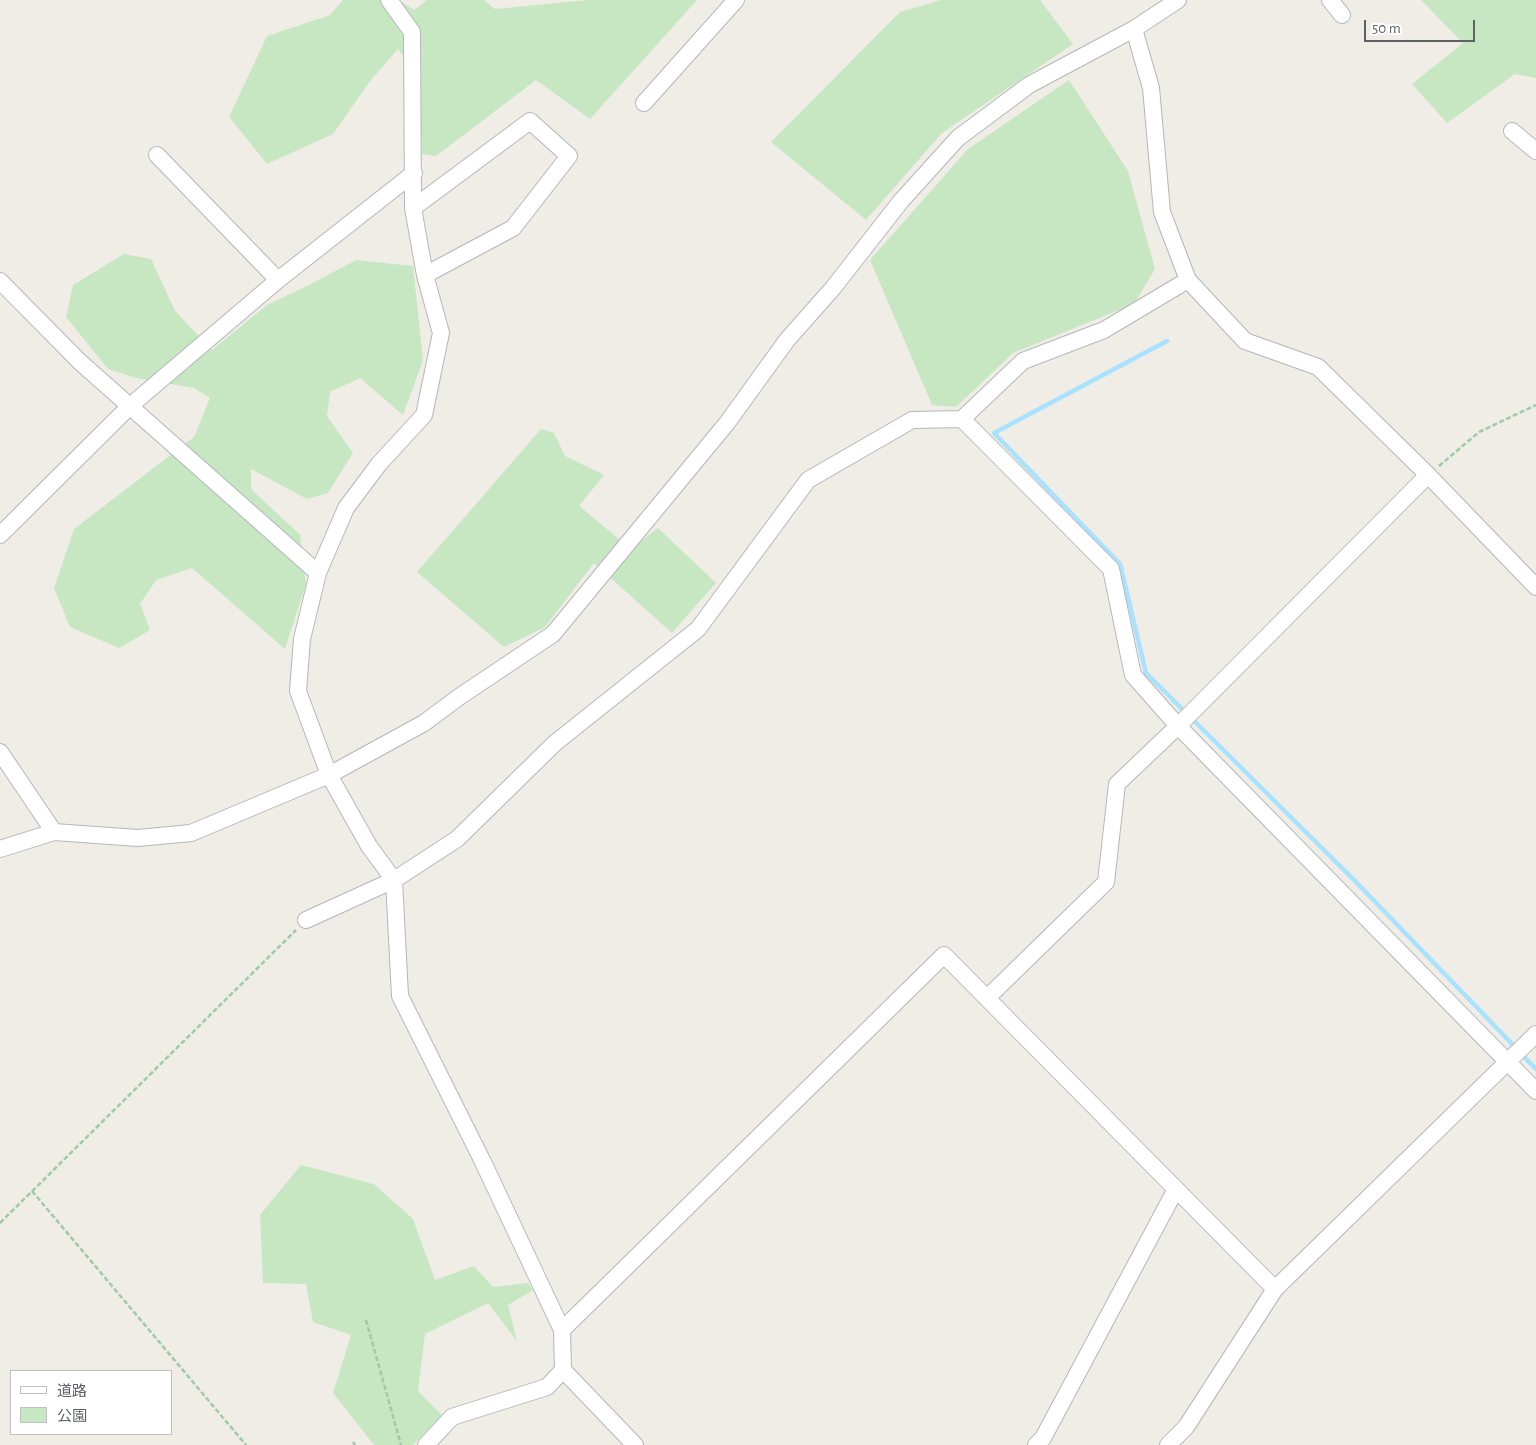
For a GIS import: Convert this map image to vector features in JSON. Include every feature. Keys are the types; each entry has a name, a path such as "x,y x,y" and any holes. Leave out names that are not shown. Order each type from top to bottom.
{"street":[{"path":"389,0 412,32 414,208 425,275 441,333 424,415 379,464 346,508 318,573 302,639 298,691 329,775 369,846 394,880 400,996 483,1162 562,1330 562,1370 546,1387 452,1417 426,1445"},
{"path":"644,103 736,0"},
{"path":"1330,0 1342,15"},
{"path":"0,849 54,832 138,838 192,834 329,775 424,723 459,697 554,634 727,422 787,340 833,288 901,201 958,138 1029,85 1134,29 1167,3"},
{"path":"1134,29 1150,88 1162,212 1188,280 1245,341 1318,367 1428,475 1536,587"},
{"path":"414,208 530,121 569,156 513,228 425,275"},
{"path":"1512,131 1536,151"},
{"path":"157,155 278,280"},
{"path":"0,535 130,406 278,280 414,173"},
{"path":"306,920 394,880 457,839 556,743 698,629 808,480 912,420 962,419 1023,360 1104,330 1188,280"},
{"path":"0,281 80,362 318,573"},
{"path":"962,419 1111,569 1133,676 1178,726 1536,1091"},
{"path":"987,998 1106,882 1117,784 1178,726 1428,475"},
{"path":"0,752 54,832"},
{"path":"562,1330 944,955 1275,1289"},
{"path":"1168,1445 1186,1427 1275,1289 1536,1034"},
{"path":"1036,1445 1043,1438 1176,1189"},
{"path":"562,1370 635,1445"}],"path":[{"path":"1428,475 1479,432 1536,405"},
{"path":"0,1223 306,920"},
{"path":"32,1191 246,1445"},
{"path":"366,1320 401,1445"}],"green space":[{"path":"343,0 399,0 414,10 427,0 484,0 495,9 588,0 697,0 590,119 536,80 436,156 422,154 419,77 398,49 370,81 333,134 267,164 229,117 267,36 330,15"},
{"path":"941,0 1040,0 1073,44 942,133 866,220 771,142 900,12"},
{"path":"1421,0 1536,0 1536,78 1515,74 1447,123 1412,84 1463,43"},
{"path":"1069,80 1128,171 1155,269 1134,304 1013,353 956,407 932,405 870,260 968,149"},
{"path":"124,254 151,259 175,311 212,350 267,305 356,260 413,266 423,360 403,415 360,378 330,392 327,416 353,453 328,493 307,499 251,469 251,489 300,535 306,584 285,649 192,568 156,580 140,604 150,630 119,648 70,627 54,588 74,529 194,437 210,398 194,388 136,378 108,369 66,317 73,285"},
{"path":"541,429 554,433 565,456 604,475 579,506 631,549 658,528 716,583 672,633 594,563 545,627 504,647 417,572"},
{"path":"301,1165 374,1184 413,1219 435,1280 474,1266 493,1287 528,1283 533,1290 508,1305 517,1341 488,1303 425,1334 418,1391 442,1415 413,1445 374,1445 333,1393 351,1335 313,1322 306,1284 263,1283 260,1215"}],"waterway":[{"path":"1167,341 994,433 1120,564 1146,673 1356,882 1516,1048"},
{"path":"1521,1054 1536,1069"}]}
